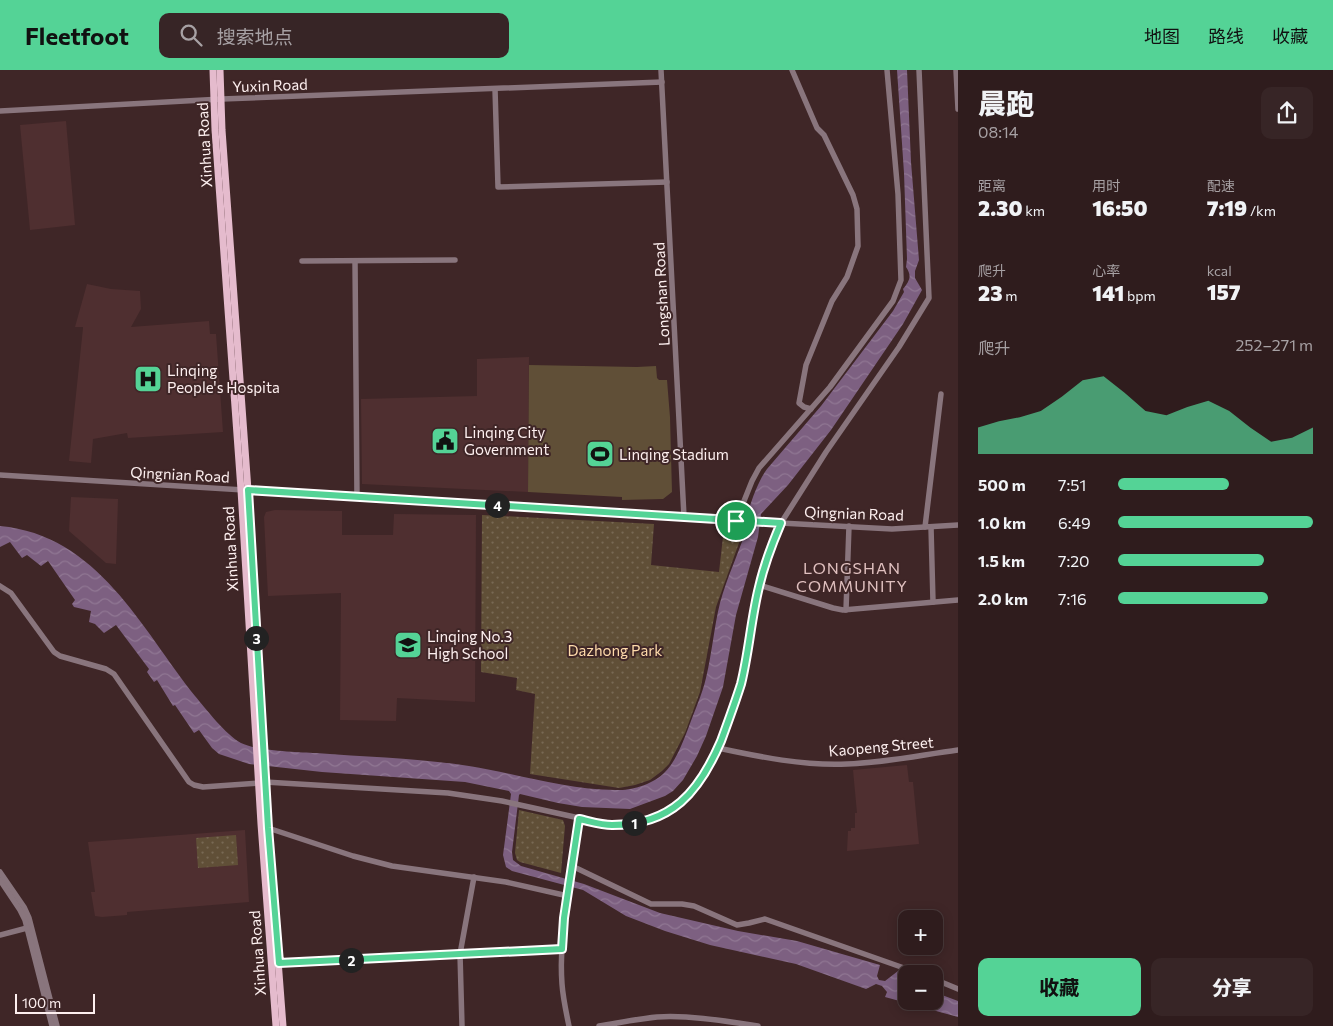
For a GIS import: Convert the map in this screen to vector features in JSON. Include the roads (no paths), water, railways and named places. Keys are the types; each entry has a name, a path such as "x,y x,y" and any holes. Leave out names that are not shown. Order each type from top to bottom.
{"main road":[{"name":"Xinhua Road","path":"213,70 218,99"},
{"name":"Xinhua Road","path":"220,70 215,130 244,490 276,1026"},
{"name":"Xinhua Road","path":"261,778 268,828 283,1026"}],"street":[{"name":"Longshan Road","path":"661,70 684,517"},
{"path":"792,70 817,128 824,136 853,195 857,209 858,246 856,253 847,277 832,301 806,366 799,402 804,407 811,409"},
{"path":"736,521 752,480 759,468 830,387 893,301 901,280 898,194 887,70"},
{"path":"0,586 11,593 54,652 60,656 106,668 114,674 189,782 197,787 261,778 448,793 502,801 611,825 629,824 649,819 680,804 696,787 707,771 718,748 741,682 759,584 781,523 826,452 899,347 929,298 919,70"},
{"path":"956,70 958,109"},
{"name":"Yuxin Road","path":"0,111 218,99 662,82"},
{"path":"495,89 498,187 667,182"},
{"path":"302,261 455,260"},
{"path":"355,261 357,497"},
{"path":"933,602 928,527 941,394"},
{"name":"Qingnian Road","path":"0,476 892,529 958,525"},
{"path":"846,610 849,526"},
{"path":"759,584 833,608 846,610 958,600"},
{"name":"Kaopeng Street","path":"718,748 760,757 823,764 848,764 958,750"},
{"path":"569,1026 562,985 562,949 579,819"},
{"path":"268,828 353,856 392,866 506,882 568,896"},
{"path":"572,866 650,904 694,906 737,925 765,919 898,966"},
{"path":"0,872 29,918 57,1026"},
{"path":"462,1026 460,954 474,877"},
{"path":"0,880 20,910 27,928 52,1026"},
{"path":"0,935 27,928"},
{"path":"279,963 562,949"},
{"path":"943,983 958,989"},
{"path":"599,1026 656,1017 678,1016 758,1026"}],"water":[{"path":"897,70 907,70 911,162 919,260 915,271 915,278 922,290 903,324 831,430 788,485 761,514 758,537 736,615 723,687 697,756 683,780 673,791 665,796 630,809 582,807 520,794 512,852 513,860 521,866 584,884 660,913 738,931 797,941 880,965 877,976 879,980 885,981 898,971 898,1001 885,997 887,992 882,986 876,984 866,989 796,964 710,945 626,916 583,890 512,871 506,867 503,855 511,794 509,791 465,782 322,772 249,764 219,754 212,748 199,730 194,733 175,705 173,706 157,680 154,682 147,672 149,669 116,625 104,633 95,624 89,622 91,611 74,607 72,604 75,600 48,561 41,566 27,555 22,558 10,542 0,547 0,526 34,533 64,547 91,566 114,589 135,615 210,714 235,739 248,746 277,751 450,763 563,785 601,790 626,790 650,783 661,776 676,758 700,697 708,669 720,603 746,530 748,512 761,478 821,406 893,311 909,280 910,276 906,267 904,173"},
{"path":"943,995 958,1001 958,1017 932,1010 943,1010"}],"place":[{"name":"Linqing People's Hospita","path":"148,379"},
{"name":"Linqing City Government","path":"445,441"},
{"name":"Linqing Stadium","path":"600,454"},
{"name":"Linqing No.3 High School","path":"408,645"}],"district":[{"name":"LONGSHAN COMMUNITY","path":"852,576"}],"park label":[{"name":"Dazhong Park","path":"615,650"}]}
